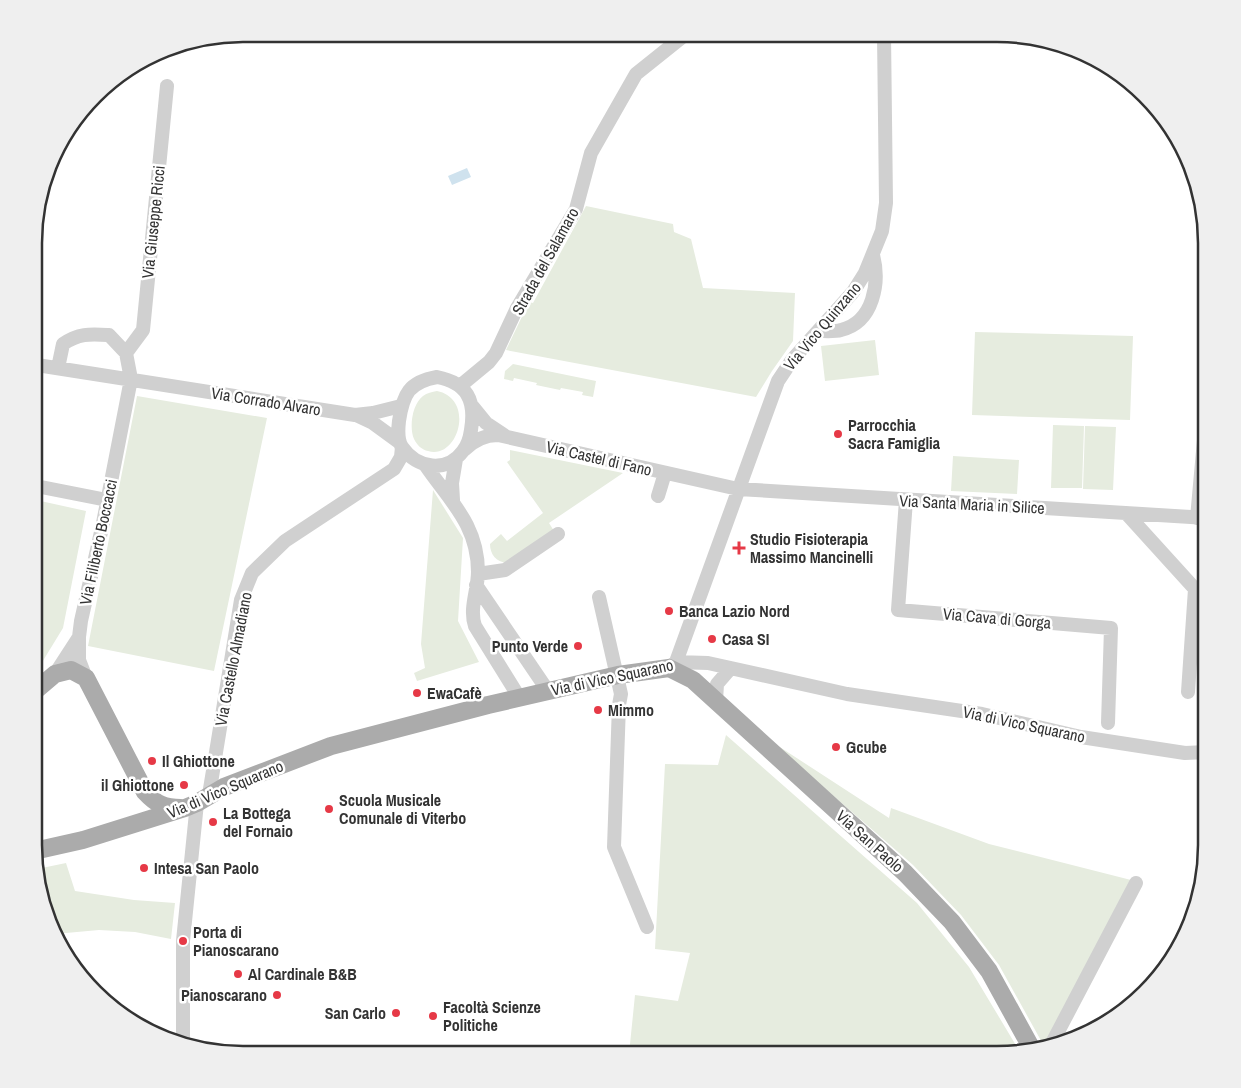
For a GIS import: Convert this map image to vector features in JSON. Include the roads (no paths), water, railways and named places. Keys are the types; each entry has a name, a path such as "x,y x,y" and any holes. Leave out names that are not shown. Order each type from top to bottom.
{"main road":[{"name":"Via di Vico Squarano","path":"42,849 128,827 197,802 248,777 332,746 548,690 672,665"},
{"name":"Via San Paolo","path":"672,665 693,680 905,873 952,922 989,971 1029,1043"},
{"path":"55,674 71,670 86,678 145,792 155,802 167,808 197,802"},
{"name":"Via Filiberto Boccacci","path":"42,685 55,674"},
{"path":"128,827 138,818 144,805 145,792"}],"street":[{"name":"Strada del Salamaro","path":"460,386 496,353 517,308 576,209 591,153 636,74 676,42"},
{"name":"Via Vico Quinzano","path":"672,665 778,381 792,360 853,292 865,273 882,231 886,203 884,42"},
{"name":"Via Giuseppe Ricci","path":"126,353 142,330 167,86"},
{"path":"818,332 848,328 860,320 868,309 875,290 876,267 873,254"},
{"path":"853,292 864,299 868,309"},
{"path":"58,368 63,344 74,336 89,334 109,335 126,353 131,379"},
{"name":"Via Corrado Alvaro","path":"42,366 356,415 401,406"},
{"path":"394,469 401,456 398,425 401,406 409,390 425,379 437,377 449,380 460,386 486,423 505,436"},
{"name":"Via Filiberto Boccacci","path":"55,674 79,637 131,379"},
{"path":"453,500 452,483 460,455 469,440 473,406"},
{"path":"356,415 373,423 401,445 410,457 423,465 453,500 474,538 481,559 472,616 475,626 519,697"},
{"name":"Via Castel di Fano","path":"460,455 477,440 484,437 505,436 738,489"},
{"path":"394,469 406,464 445,465 460,455"},
{"name":"Via Castello Almadiano","path":"183,1036 184,936 197,802 241,600 252,573 285,541 394,469"},
{"path":"658,496 665,473"},
{"path":"42,487 107,500"},
{"name":"Via Santa Maria in Silice","path":"738,489 1198,518"},
{"name":"Via Cava di Gorga","path":"906,500 898,610 1111,628 1108,723"},
{"path":"1126,513 1195,589 1188,692"},
{"path":"477,580 505,570 558,534"},
{"path":"481,559 505,570"},
{"path":"477,580 548,690"},
{"path":"599,597 618,675 614,686 618,705 614,847 647,927"},
{"path":"79,637 79,660 86,678"},
{"name":"Via di Vico Squarano","path":"672,665 708,663 847,694 982,714 1081,737 1186,753 1198,752"},
{"path":"716,702 717,684 730,669"},
{"path":"1055,1037 1136,883"}],"water":[{"path":"467,168 471,177 452,185 448,176"}],"place":[{"name":"Parrocchia Sacra Famiglia","path":"838,434"},
{"name":"Studio Fisioterapia Massimo Mancinelli","path":"739,548"},
{"name":"Banca Lazio Nord","path":"669,611"},
{"name":"Casa SI","path":"712,639"},
{"name":"Punto Verde","path":"578,646"},
{"name":"EwaCafè","path":"417,693"},
{"name":"Mimmo","path":"598,710"},
{"name":"Gcube","path":"836,747"},
{"name":"Il Ghiottone","path":"152,761"},
{"name":"il Ghiottone","path":"184,785"},
{"name":"Scuola Musicale Comunale di Viterbo","path":"329,809"},
{"name":"La Bottega del Fornaio","path":"213,822"},
{"name":"Intesa San Paolo","path":"144,868"},
{"name":"Porta di Pianoscarano","path":"183,941"},
{"name":"Al Cardinale B&B","path":"238,974"},
{"name":"Pianoscarano","path":"277,995"},
{"name":"San Carlo","path":"396,1013"},
{"name":"Facoltà Scienze Politiche","path":"433,1016"}]}
